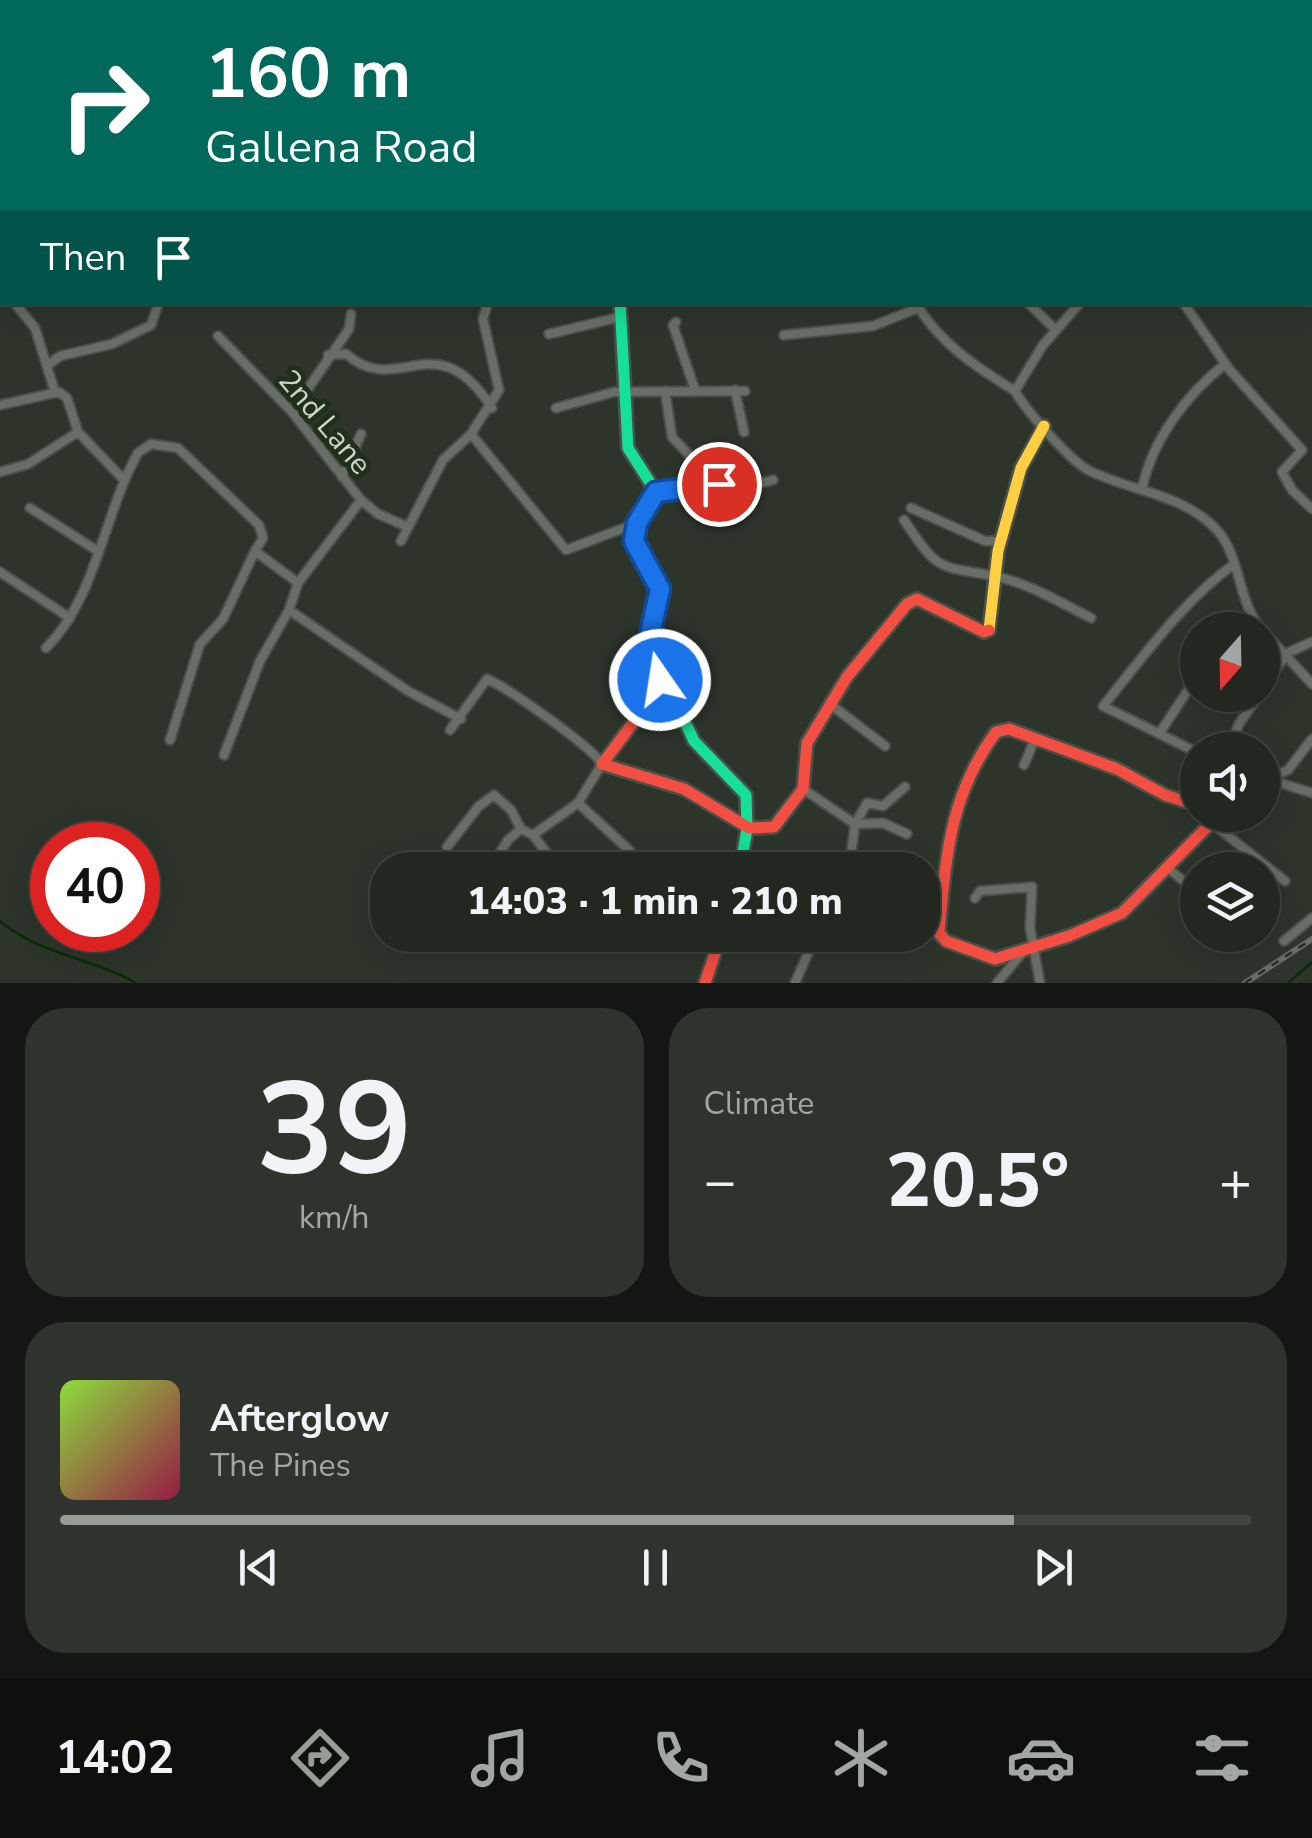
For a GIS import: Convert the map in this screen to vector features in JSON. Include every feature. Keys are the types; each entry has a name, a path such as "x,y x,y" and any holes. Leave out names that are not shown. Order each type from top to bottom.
{"street":[{"path":"17,305 36,328 54,389 67,398 78,432 123,479"},
{"path":"49,364 151,326 157,305"},
{"path":"400,540 444,460 472,434 492,408 499,390 483,319 487,305"},
{"path":"620,305 628,448 656,492"},
{"path":"784,335 872,326 917,305 939,336 972,366 1015,391 1086,469 1142,489 1216,528 1234,564 1247,612"},
{"path":"1031,305 1056,330"},
{"path":"1015,391 1056,330 1078,305"},
{"path":"1185,305 1227,367 1302,450 1282,472 1292,490 1312,509"},
{"path":"292,412 348,329 351,314"},
{"path":"549,334 620,317"},
{"path":"676,322 673,325 695,390"},
{"name":"2nd Lane","path":"218,336 239,362 292,412 361,500 378,514 406,526"},
{"path":"328,355 346,354 361,367 386,370 423,363 454,366 479,388 492,408"},
{"path":"1142,489 1146,470 1191,390 1227,367"},
{"path":"0,405 54,389"},
{"path":"735,390 744,432"},
{"path":"556,408 626,391 746,391"},
{"path":"665,391 672,436 692,458"},
{"path":"450,730 488,679 506,687 602,764 618,772 685,789 747,829 774,827 803,789 807,743 830,704 892,620 917,598 984,632 991,629 1002,541 1021,468 1044,426"},
{"path":"0,472 28,464 78,432"},
{"path":"342,477 362,434"},
{"path":"472,434 566,550 637,523"},
{"path":"46,648 70,618 87,586 123,479 138,453 151,444 178,448 258,526 263,538 230,596 222,619 200,644 170,740"},
{"path":"656,492 719,484 742,488 773,480"},
{"path":"656,492 637,523 634,541 660,589 645,657 670,693 694,741 746,796 743,852"},
{"path":"224,755 260,661 289,610 298,584 361,500"},
{"path":"30,508 96,550"},
{"path":"912,508 985,541 1002,541"},
{"path":"904,520 925,552 942,566 962,574 997,577 1091,618"},
{"path":"255,551 298,584"},
{"path":"1180,744 1103,706 1211,581 1234,564"},
{"path":"0,572 70,618"},
{"path":"289,610 408,691 461,719"},
{"path":"1280,665 1288,653 1312,642"},
{"path":"1280,646 1312,684"},
{"path":"533,835 578,804 602,764 646,706 670,693"},
{"path":"1159,734 1180,702"},
{"path":"830,704 885,746"},
{"path":"1180,800 1118,769 1035,738 1009,730 996,732 977,758 949,828 939,933 946,941 995,958 1022,953 1122,914 1203,832"},
{"path":"1024,764 1035,738"},
{"path":"1280,774 1288,770 1312,739"},
{"path":"1280,784 1312,793"},
{"path":"851,852 854,824 867,803 883,806 905,787"},
{"path":"803,789 854,824 883,824 906,834"},
{"path":"447,847 479,806 494,796 546,852"},
{"path":"578,804 630,852"},
{"path":"500,852 522,830"},
{"path":"1230,832 1285,881"},
{"path":"1168,868 1180,878"},
{"path":"975,898 980,892 1032,887 1030,928 1040,983"},
{"path":"1284,941 1312,918"},
{"path":"705,983 715,952"},
{"path":"795,983 809,952"},
{"path":"997,983 1022,953"}],"waterway":[{"path":"0,921 32,942 136,983"},
{"path":"1288,983 1312,962"}],"railway":[{"path":"1245,983 1312,939"}],"traffic: fast":[{"path":"620,305 628,448 656,492 637,533 658,593 645,657 671,693 694,741 746,795 743,852"}],"traffic: slow":[{"path":"989,630 998,551 1021,468 1044,426"}],"traffic: jam":[{"path":"671,693 646,706 602,764 684,789 749,828 774,827 803,789 807,743 847,677 907,604 917,599 984,632 989,630"},
{"path":"1180,800 1117,769 1009,729 996,732 968,780 952,828 939,933 946,941 995,959 1069,936 1122,913 1202,832"},
{"path":"705,983 715,952"}],"route":[{"path":"660,680 645,657 660,589 634,541 634,532 656,492 666,494 697,485 719,484"}]}
